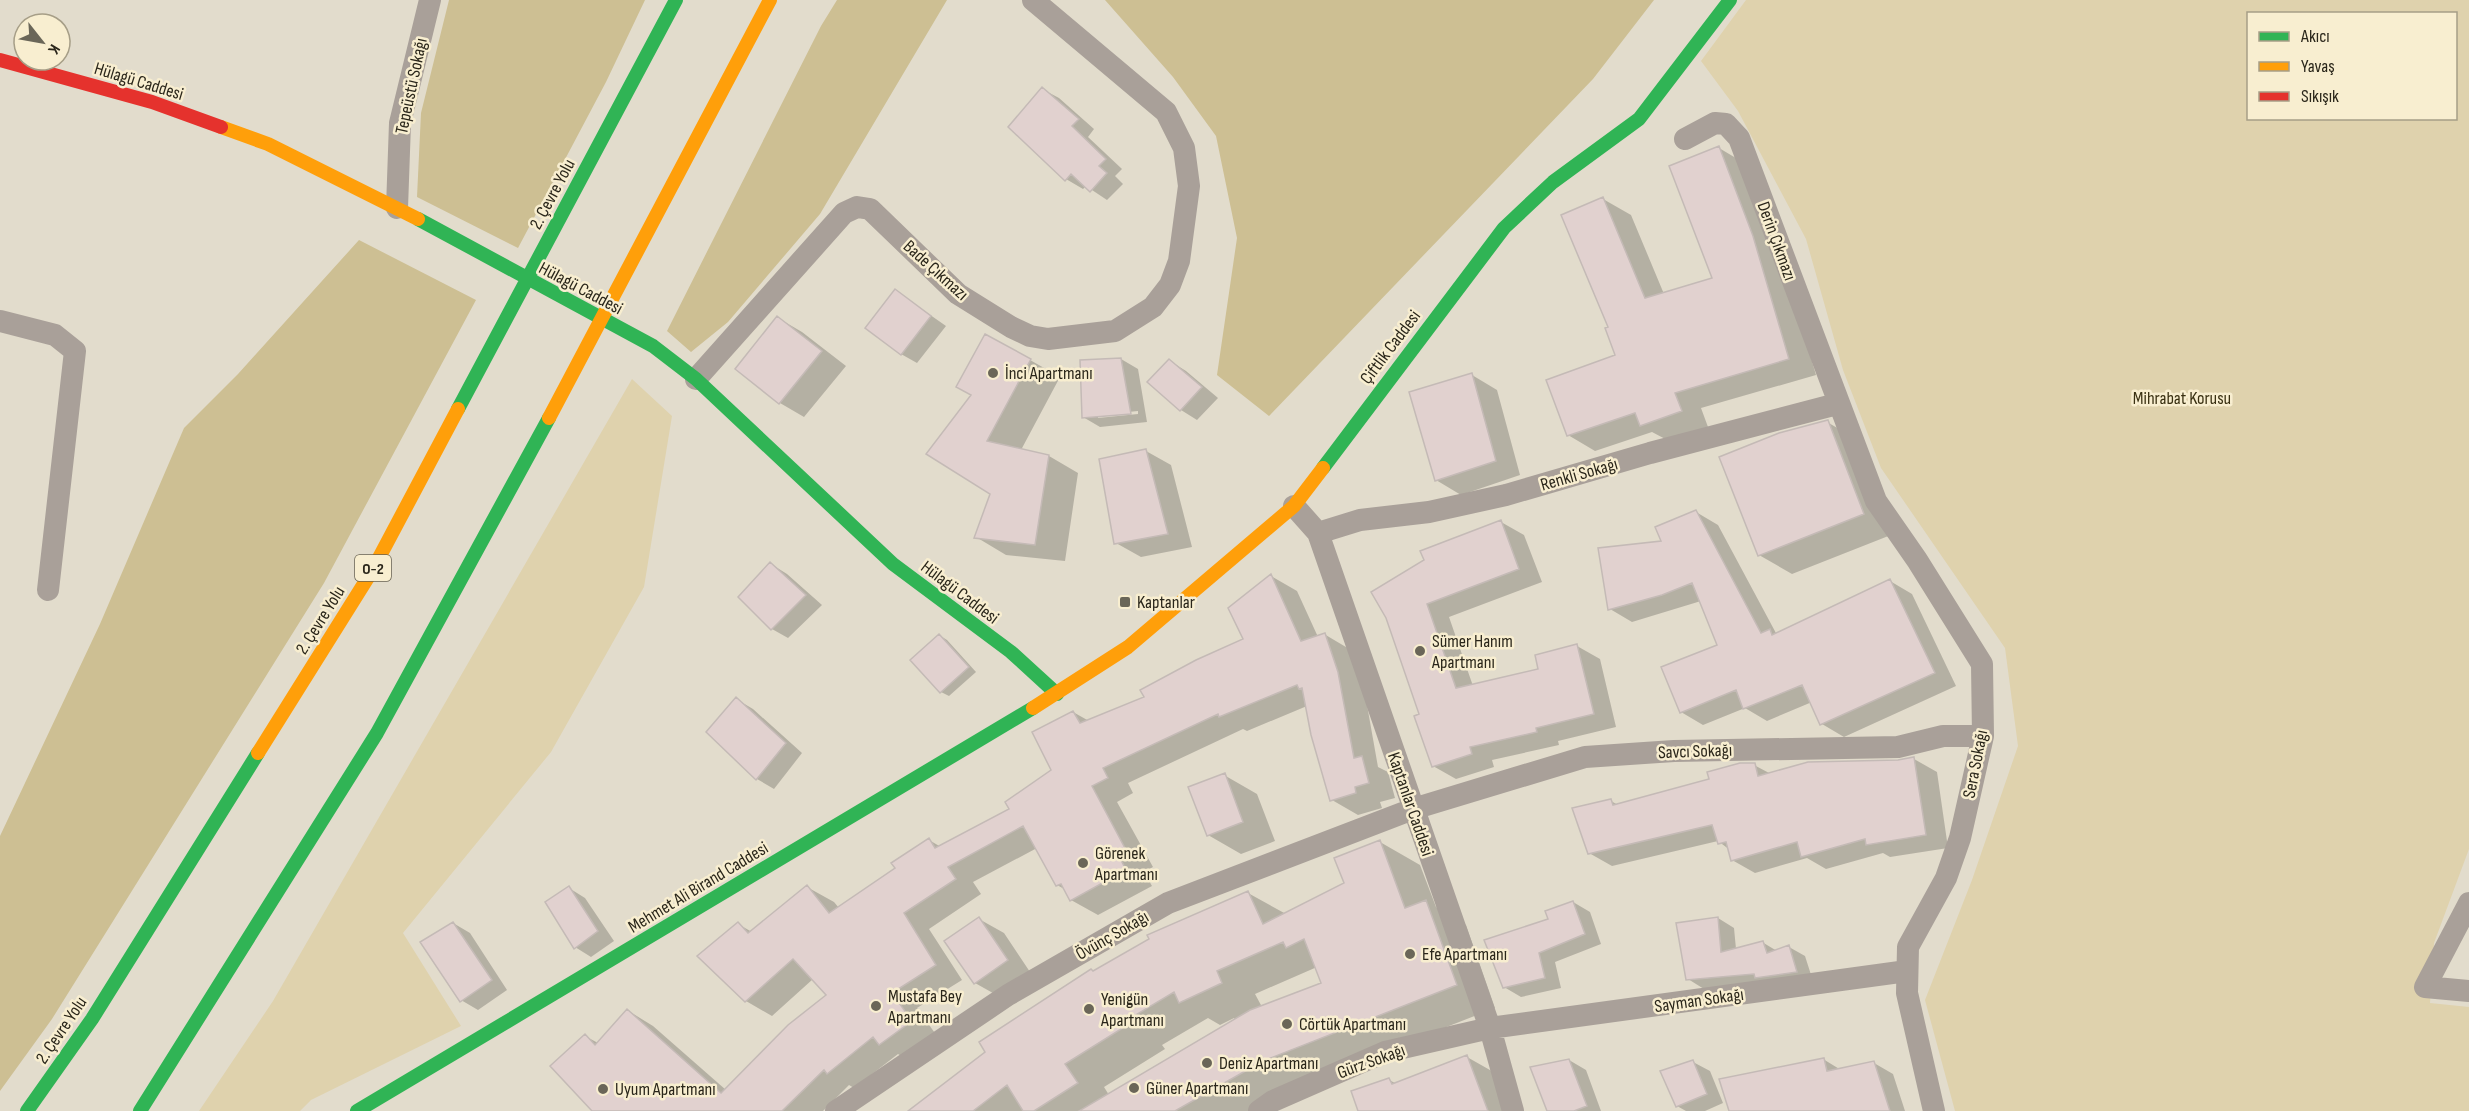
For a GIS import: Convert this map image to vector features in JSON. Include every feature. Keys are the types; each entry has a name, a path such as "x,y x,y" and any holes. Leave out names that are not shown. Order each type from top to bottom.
{"main road":[{"name":"2. Çevre Yolu","path":"27,1111 92,1019 372,571 676,0"},
{"path":"140,1111 378,733 519,476 770,0"},
{"name":"Çiftlik Caddesi","path":"1057,694 1128,646 1294,506 1504,228 1553,182 1639,119 1690,56 1730,0"},
{"name":"Hülagü Caddesi","path":"0,60 152,102 268,144 397,208 460,245 653,346 696,379 893,564 1011,652 1057,694"},
{"name":"Mehmet Ali Birand Caddesi","path":"357,1111 1057,694"}],"street":[{"name":"Tepeüstü Sokağı","path":"397,208 400,123 430,0"},
{"name":"Bade Çıkmazı","path":"696,379 844,213 857,207 870,209 958,294 1030,336 1048,339 1115,331 1153,307 1170,285 1179,261 1189,186 1184,148 1166,112 1033,0"},
{"name":"Derin Çıkmazı","path":"1685,139 1715,123 1726,124 1739,138 1837,404"},
{"path":"0,321 55,334 75,351 48,590"},
{"name":"Renkli Sokağı","path":"1318,533 1360,520 1429,512 1506,495 1650,453 1837,404"},
{"name":"Sera Sokağı","path":"1837,404 1876,501 1917,560 1982,664 1983,736 1960,838 1946,878 1908,947 1907,993 1934,1111"},
{"name":"Kaptanlar Caddesi","path":"1294,506 1318,533 1490,1028 1513,1111"},
{"name":"Savcı Sokağı","path":"1413,809 1585,757 1674,751 1898,747 1943,736 1983,736"},
{"name":"Övünç Sokağı","path":"836,1111 1008,995 1168,903 1413,809"},
{"path":"2469,903 2425,987 2469,992"},
{"name":"Sayman Sokağı","path":"1490,1028 1907,971"},
{"name":"Gürz Sokağı","path":"1259,1111 1273,1101 1385,1053 1490,1028"}],"green space":[{"name":"Mihrabat Korusu","path":"1746,0 2469,0 2469,849 2434,943 2430,1003 2469,1007 2469,1111 1955,1111 1925,1000 1972,880 2018,746 2005,648 1881,468 1843,370 1806,239 1738,111 1701,61"},
{"path":"632,379 672,416 644,587 551,752 403,933 461,1026 311,1100 300,1111 199,1111 273,1001"}],"shaded area":[{"path":"449,0 645,0 606,82 518,248 417,197 421,113"},
{"path":"837,0 947,0 820,214 728,322 691,352 667,331 821,26"},
{"path":"1105,0 1654,0 1593,79 1269,416 1217,375 1237,238 1216,136 1173,77"},
{"path":"359,240 476,300 324,583 52,1019 0,1091 0,836 100,624 184,428 238,374"}],"building":[{"path":"1042,87 1079,119 1072,126 1106,159 1099,166 1107,173 1090,192 1071,174 1065,181 1008,127"},
{"path":"1719,146 1753,236 1789,359 1675,393 1682,411 1640,426 1635,413 1567,436 1546,380 1615,355 1605,328 1608,327 1561,215 1603,197 1645,298 1712,278 1669,166"},
{"path":"895,289 931,316 901,355 865,328"},
{"path":"777,316 822,351 779,404 735,369"},
{"path":"985,334 1031,359 987,441 1049,455 1035,545 974,538 990,494 926,454 971,395 956,387"},
{"path":"1121,358 1131,414 1082,418 1080,360"},
{"path":"1169,359 1202,387 1180,411 1147,382"},
{"path":"1472,373 1496,461 1435,481 1409,392"},
{"path":"1828,420 1864,514 1758,556 1719,457 1779,433"},
{"path":"1146,449 1168,534 1114,544 1099,459"},
{"path":"1696,510 1761,633 1770,629 1772,635 1890,579 1935,673 1820,725 1802,685 1743,709 1736,690 1680,713 1661,667 1717,645 1692,583 1662,595 1608,610 1598,548 1661,541 1655,527"},
{"path":"1501,520 1519,569 1427,604 1456,688 1538,669 1535,655 1577,644 1594,714 1536,728 1537,732 1470,747 1472,754 1432,767 1414,716 1419,714 1386,618 1371,592 1424,560 1420,551"},
{"path":"770,562 806,595 771,630 738,597"},
{"path":"1271,574 1301,641 1325,633 1338,672 1354,758 1362,756 1369,783 1355,787 1356,793 1330,801 1311,735 1302,688 1299,689 1297,685 1219,717 1218,714 1103,768 1108,778 1092,786 1127,852 1119,856 1126,870 1070,901 1061,884 1056,886 1023,826 948,867 956,879 904,913 936,965 892,993 912,1021 879,1045 873,1037 827,1074 824,1070 782,1111 592,1111 550,1066 585,1034 595,1045 627,1009 721,1093 788,1025 826,995 793,959 745,1002 697,956 738,922 748,933 807,885 829,913 895,868 891,863 929,838 935,848 1009,809 1005,802 1051,770 1032,732 1073,711 1080,723 1144,697 1140,690 1196,660 1243,639 1228,608"},
{"path":"939,634 969,667 940,693 910,660"},
{"path":"736,697 786,743 756,780 706,732"},
{"path":"1914,757 1926,835 1866,845 1865,839 1801,857 1797,842 1731,861 1726,842 1718,844 1712,825 1588,854 1572,808 1611,799 1613,805 1709,779 1707,772 1740,763 1755,763 1758,776 1808,762 1898,760"},
{"path":"1225,773 1243,822 1207,836 1188,787"},
{"path":"1380,840 1405,908 1426,900 1457,985 1263,1061 1175,1111 1079,1111 1250,1010 1321,983 1304,939 1286,948 1283,942 1217,971 1222,983 1179,1003 1174,992 1124,1022 1126,1026 1065,1064 1078,1083 1034,1111 1023,1111 1007,1085 973,1111 908,1111 985,1052 979,1042 1091,969 1093,971 1149,939 1147,935 1248,891 1263,924 1344,883 1334,858"},
{"path":"569,886 598,931 574,949 545,902"},
{"path":"1573,901 1585,934 1539,953 1545,978 1503,988 1484,940 1548,919 1545,911"},
{"path":"979,917 1008,960 974,984 944,941"},
{"path":"1718,917 1721,952 1763,941 1767,953 1789,945 1797,972 1755,978 1754,974 1686,980 1676,923"},
{"path":"453,922 492,980 460,1002 420,942"},
{"path":"1467,1055 1488,1111 1358,1111 1351,1091 1389,1078 1392,1084"},
{"path":"1824,1058 1827,1071 1874,1061 1890,1111 1729,1111 1719,1079"},
{"path":"1569,1059 1587,1106 1574,1111 1547,1111 1530,1067"},
{"path":"1693,1060 1707,1094 1676,1107 1660,1071"}],"traffic: fast":[{"path":"458,409 676,0"},
{"path":"1323,468 1504,228 1553,182 1639,119 1730,0"},
{"path":"418,219 653,346 696,379 893,564 1011,652 1057,694"},
{"path":"140,1111 377,733 549,418"},
{"path":"357,1111 1033,708"},
{"path":"27,1111 92,1019 258,753"}],"traffic: slow":[{"path":"549,418 770,0"},
{"path":"221,127 268,144 418,219"},
{"path":"258,753 372,571 458,409"},
{"path":"1033,708 1128,647 1294,506 1323,468"}],"traffic: jam":[{"path":"0,60 152,102 221,127"}],"place":[{"name":"İnci Apartmanı","path":"993,373"},
{"name":"Kaptanlar","path":"1125,602"},
{"name":"Sümer Hanım Apartmanı","path":"1420,651"},
{"name":"Görenek Apartmanı","path":"1083,863"},
{"name":"Efe Apartmanı","path":"1410,954"},
{"name":"Mustafa Bey Apartmanı","path":"876,1006"},
{"name":"Yenigün Apartmanı","path":"1089,1009"},
{"name":"Cörtük Apartmanı","path":"1287,1024"},
{"name":"Deniz Apartmanı","path":"1207,1063"},
{"name":"Güner Apartmanı","path":"1134,1088"},
{"name":"Uyum Apartmanı","path":"603,1089"}]}
